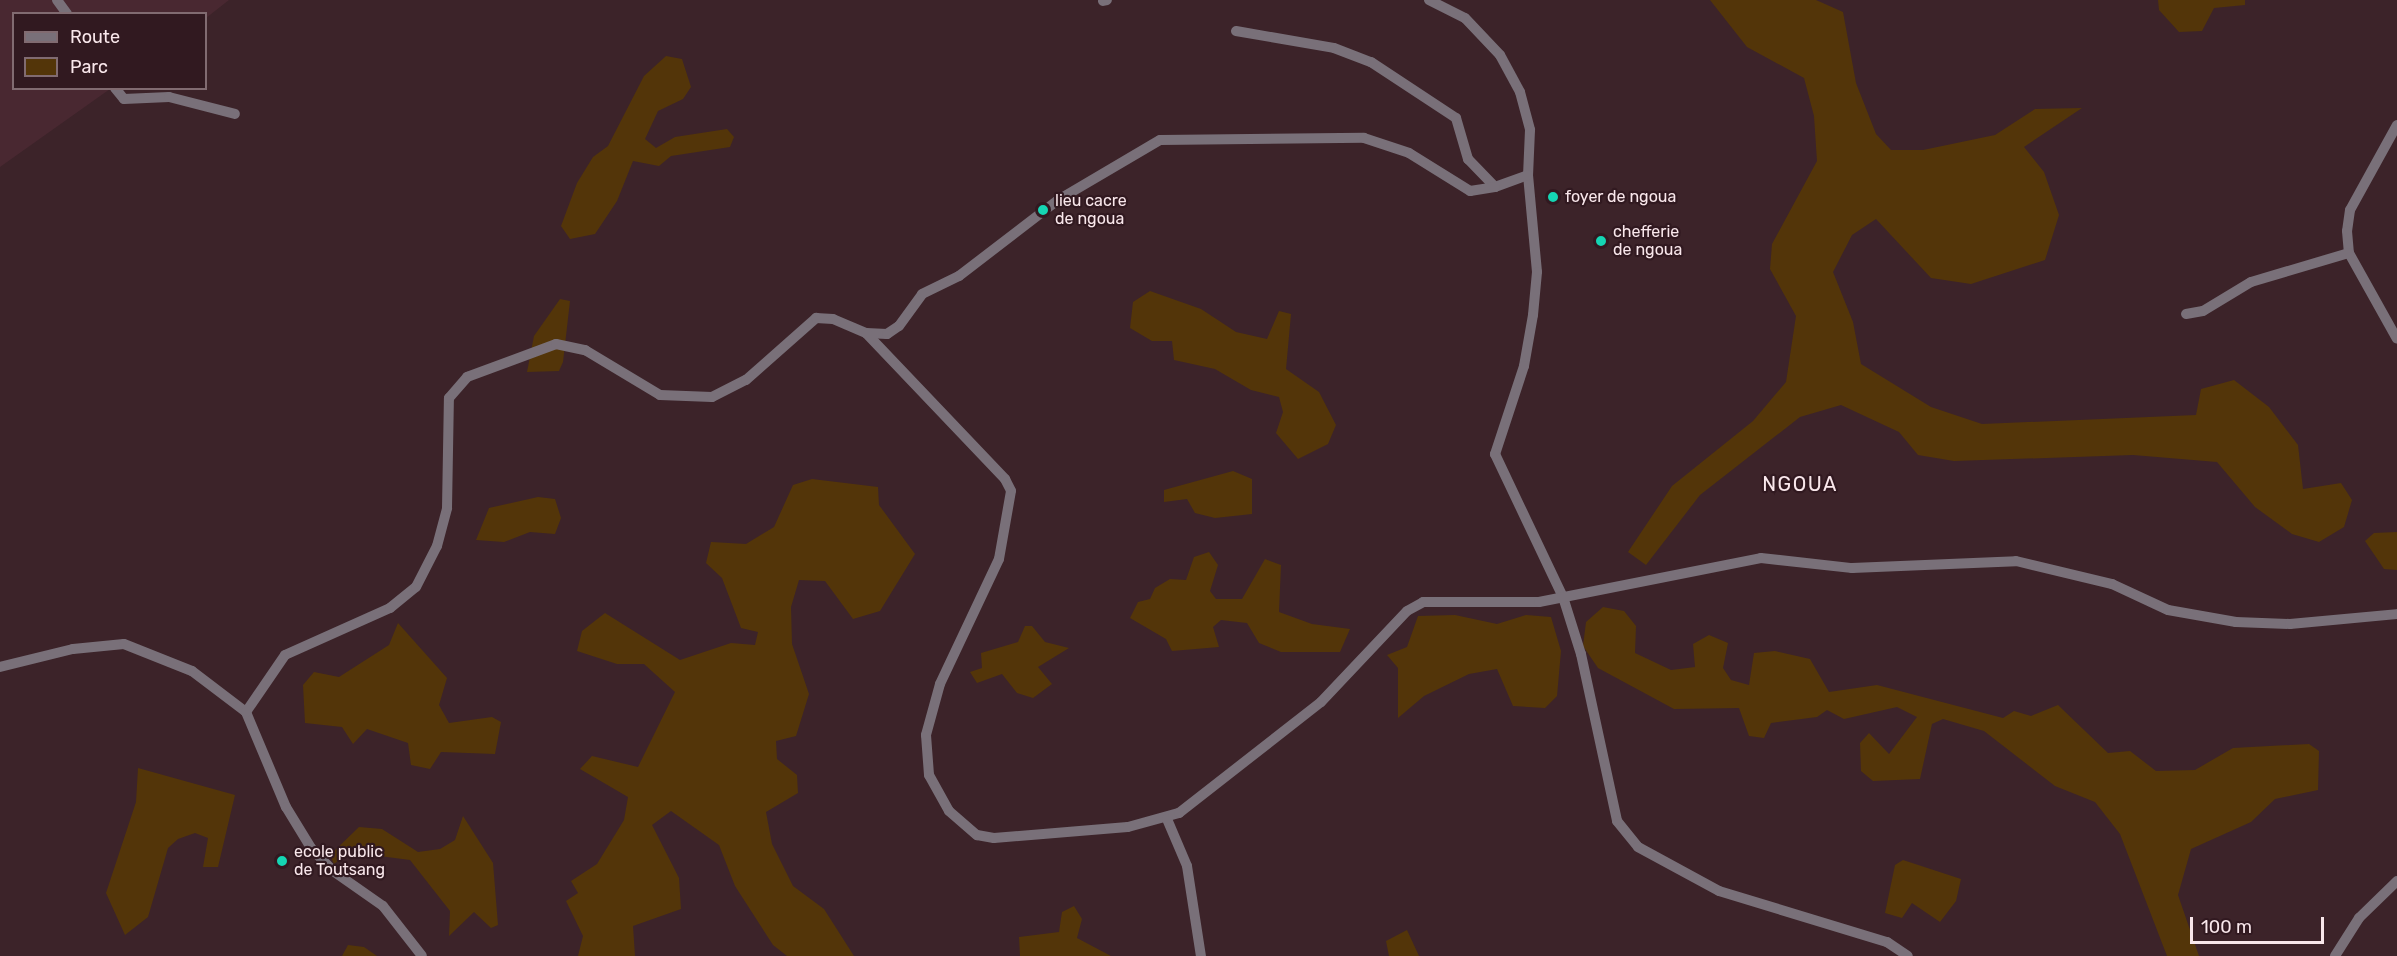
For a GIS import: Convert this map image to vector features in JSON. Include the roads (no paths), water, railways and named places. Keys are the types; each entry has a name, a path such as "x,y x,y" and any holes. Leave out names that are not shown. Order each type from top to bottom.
{"street":[{"path":"1429,0 1477,27 1510,70 1530,130 1528,176 1536,232 1533,315 1524,366 1495,454 1563,597 1581,654 1604,776 1626,838 1719,891 1887,942 1908,956"},
{"path":"1236,31 1334,48 1371,62 1456,118 1465,154 1495,187"},
{"path":"116,90 124,99 169,97 235,114"},
{"path":"2397,125 2350,210 2349,253 2397,339"},
{"path":"246,712 285,655 390,608 416,587 438,546 447,508 449,398 467,377 556,344 585,350 660,395 712,397 746,380 816,318 833,319 866,333 887,334 899,326 922,294 959,276 1058,200 1160,140 1364,138 1409,153 1470,191 1495,187 1528,176"},
{"path":"2186,314 2203,311 2250,282 2349,253"},
{"path":"866,333 1011,492 999,559 931,712 927,757 939,794 962,825 994,838 1167,819 1197,802 1321,702 1414,605 1563,597 1761,558 1852,568 2016,561 2112,584 2168,610 2236,622 2290,624 2397,614"},
{"path":"0,667 73,649 124,644 192,671 246,712 286,807 311,848 333,871 383,906 422,956"},
{"path":"1167,819 1187,866 1204,954"},
{"path":"2336,956 2359,918 2397,881"}],"place":[{"name":"foyer de ngoua","path":"1553,197"},
{"name":"lieu cacre de ngoua","path":"1043,210"},
{"name":"chefferie de ngoua","path":"1601,241"},
{"name":"ecole public de Toutsang","path":"282,861"}],"district":[{"name":"NGOUA","path":"1800,484"}]}
